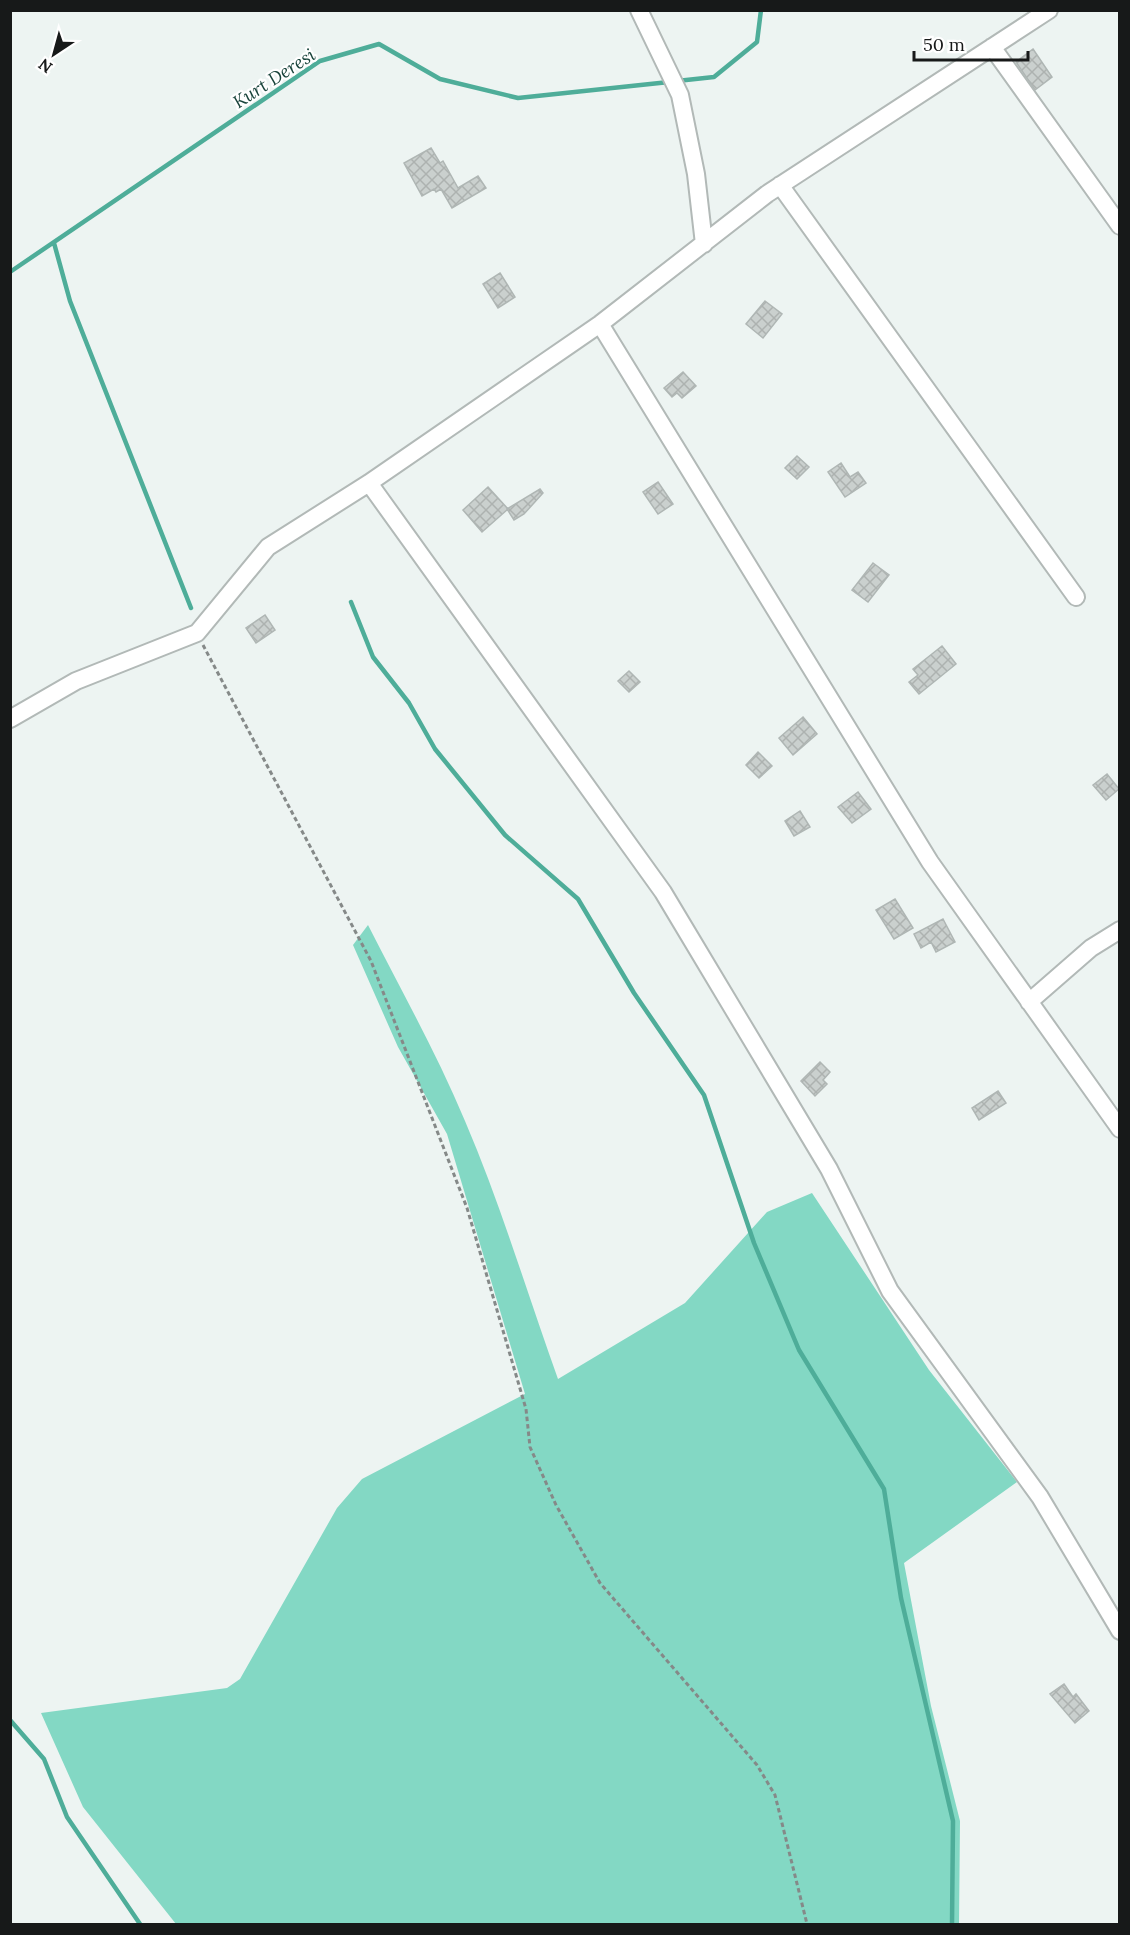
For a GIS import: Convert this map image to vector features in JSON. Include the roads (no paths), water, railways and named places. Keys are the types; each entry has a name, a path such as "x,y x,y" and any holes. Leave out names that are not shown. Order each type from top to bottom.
{"street":[{"path":"639,10 680,95 696,174 704,244"},
{"path":"10,718 76,681 197,633 268,547 369,483 600,324 780,185 1049,10"},
{"path":"992,47 1119,226"},
{"path":"780,185 1076,597"},
{"path":"600,324 930,862 1119,1129"},
{"path":"369,483 663,892 829,1169 890,1291 1040,1497 1119,1630"},
{"path":"1029,1002 1091,948 1119,930"}],"waterway":[{"name":"Kurt Deresi","path":"677,81 714,77 757,42 761,10"},
{"name":"Kurt Deresi","path":"10,272 320,61 379,44 440,79 518,98 669,82"},
{"path":"54,243 70,301 191,608"},
{"path":"351,602 373,657 409,703 435,749 505,835 578,899 634,993 704,1095 754,1243 799,1350 884,1489 901,1598 953,1821 952,1924"},
{"path":"10,1720 44,1759 67,1817 140,1924"}]}
